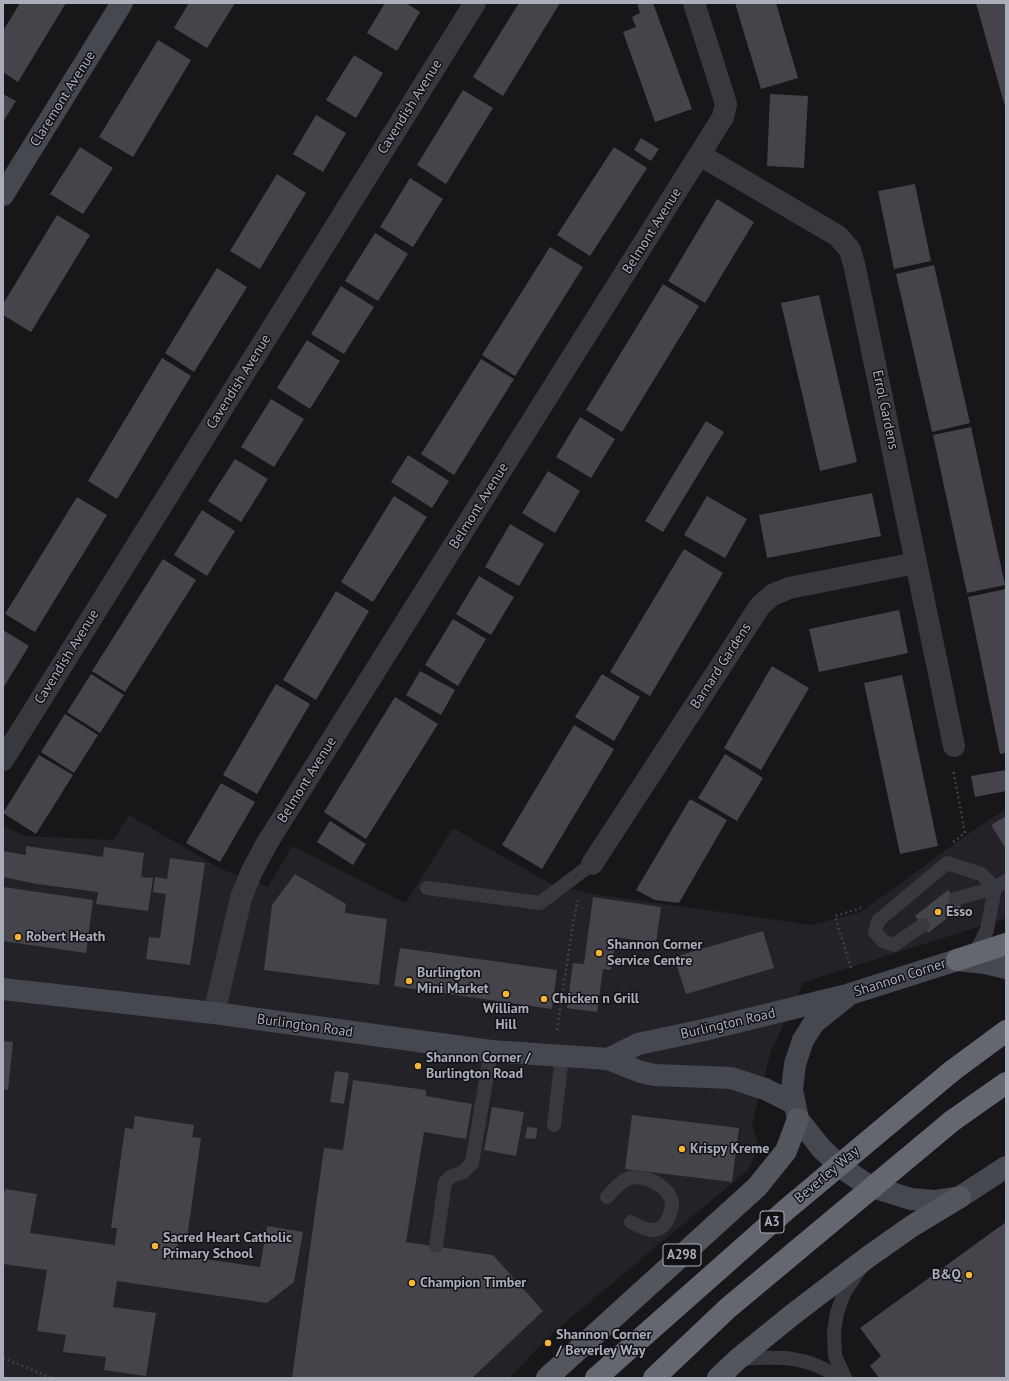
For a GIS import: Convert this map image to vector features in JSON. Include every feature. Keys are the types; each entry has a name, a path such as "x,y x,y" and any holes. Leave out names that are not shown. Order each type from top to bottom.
{"highway":[{"path":"966,957 1006,944"},
{"name":"Beverley Way","path":"596,1378 787,1209 952,1071 1006,1031"},
{"path":"654,1378 728,1308 952,1121 1006,1083"}],"main road":[{"name":"Claremont Avenue","path":"3,195 122,3"},
{"name":"Shannon Corner","path":"797,1112 792,1090 795,1064 803,1040 814,1023 852,984 966,957 1006,968"},
{"name":"Burlington Road","path":"608,1059 638,1044 704,1030 852,984"},
{"name":"Burlington Road","path":"3,989 214,1013 491,1052 608,1059 641,1072 655,1075 731,1078 765,1090 797,1112"},
{"path":"797,1112 821,1148 842,1168 869,1186 911,1199 935,1201 960,1197"},
{"name":"A298","path":"548,1378 757,1187 786,1151 797,1112"},
{"path":"718,1378 738,1359 792,1315 868,1257 912,1226 1006,1167"}],"street":[{"name":"Cavendish Avenue","path":"3,760 474,3"},
{"name":"Belmont Avenue","path":"214,1013 241,898 252,871 267,843 723,117 726,104 694,3"},
{"name":"Errol Gardens","path":"700,155 838,236 850,250 954,746"},
{"name":"Barnard Gardens","path":"592,864 760,606 772,595 789,588 916,563"}],"lane":[{"path":"923,925 894,945 883,941 875,932 878,921 948,863 981,874 1000,884"},
{"path":"427,888 540,903 592,864"},
{"path":"955,899 1000,884"},
{"path":"966,957 986,930 1000,884"},
{"path":"436,1246 445,1182 452,1176 463,1172 472,1163 491,1052"},
{"path":"554,1124 562,1056"},
{"path":"607,1197 618,1185 628,1178 638,1177 654,1181 663,1188 669,1195 672,1204 666,1224 660,1229 651,1230 641,1228 632,1222"},
{"path":"845,1378 835,1356 834,1332 837,1313 844,1293 868,1257"},
{"path":"738,1359 775,1357 800,1360 826,1368 839,1378"}],"path":[{"path":"953,842 965,834 952,764 954,746"},
{"path":"557,1030 573,923 579,897 592,864"},
{"path":"852,984 835,916 859,910 865,905"},
{"path":"3,1358 52,1378"}],"shaded area":[{"path":"1006,809 1006,918 804,982 771,1051 752,1124 759,1148 748,1170 555,1331 509,1378 3,1378 3,825 25,836 113,840 129,815 221,869 268,887 292,846 405,903 453,828 549,883 593,894 812,925 861,912 968,834"}],"building":[{"path":"20,3 66,3 18,82 3,72 3,31"},
{"path":"189,3 235,3 207,48 174,28"},
{"path":"385,3 406,3 420,12 397,51 367,33"},
{"path":"519,3 560,3 503,96 473,77"},
{"path":"637,3 653,3 692,109 655,122 623,32 636,27 632,17 640,13"},
{"path":"735,3 776,3 798,78 761,89"},
{"path":"976,3 1006,3 1006,110"},
{"path":"158,40 191,60 133,157 99,137"},
{"path":"354,55 383,73 356,118 326,100"},
{"path":"463,90 493,108 446,184 417,165"},
{"path":"3,94 16,101 3,122"},
{"path":"770,94 808,96 804,168 767,166"},
{"path":"316,115 346,133 323,172 293,154"},
{"path":"641,138 659,149 651,161 634,150"},
{"path":"80,147 113,168 83,214 50,194"},
{"path":"614,147 647,168 590,256 557,235"},
{"path":"277,174 306,193 260,269 230,251"},
{"path":"410,178 443,199 413,247 380,227"},
{"path":"915,184 931,261 894,269 878,191"},
{"path":"717,199 754,222 705,303 668,281"},
{"path":"57,215 90,235 31,332 3,315 3,304"},
{"path":"375,233 408,254 378,301 345,281"},
{"path":"550,247 583,267 515,376 482,355"},
{"path":"934,265 970,423 932,432 896,274"},
{"path":"217,268 247,287 194,372 165,353"},
{"path":"663,284 699,306 622,432 586,410"},
{"path":"341,286 374,307 344,354 311,334"},
{"path":"819,295 857,462 820,471 781,303"},
{"path":"307,340 340,361 310,409 277,388"},
{"path":"162,358 191,376 117,499 88,481"},
{"path":"481,359 514,379 454,475 421,454"},
{"path":"271,399 304,419 274,467 241,447"},
{"path":"580,417 615,439 591,478 556,457"},
{"path":"706,421 724,432 663,532 645,521"},
{"path":"971,427 1005,585 967,593 933,435"},
{"path":"408,455 449,481 432,508 391,482"},
{"path":"235,459 268,479 241,522 208,501"},
{"path":"548,471 580,491 555,533 522,513"},
{"path":"872,493 881,536 767,558 759,515"},
{"path":"394,496 427,517 373,602 341,582"},
{"path":"707,496 747,519 725,558 684,535"},
{"path":"77,497 107,515 35,632 5,614"},
{"path":"202,510 235,531 207,576 174,555"},
{"path":"510,524 544,544 519,586 485,567"},
{"path":"684,549 723,573 650,696 610,672"},
{"path":"163,559 196,580 125,692 92,671"},
{"path":"479,576 514,597 491,635 456,614"},
{"path":"1006,589 1006,753 1000,754 968,597"},
{"path":"336,591 369,611 316,700 283,680"},
{"path":"899,610 908,653 819,672 809,629"},
{"path":"453,619 486,639 458,686 425,665"},
{"path":"3,630 29,646 3,688"},
{"path":"772,666 809,688 761,770 724,748"},
{"path":"420,671 455,690 441,715 406,695"},
{"path":"91,674 124,695 100,733 67,712"},
{"path":"602,674 640,697 614,741 575,717"},
{"path":"902,675 938,846 900,854 864,683"},
{"path":"276,684 310,704 257,794 223,775"},
{"path":"395,697 438,724 366,839 324,812"},
{"path":"65,714 98,735 74,773 41,752"},
{"path":"574,725 614,749 542,869 502,845"},
{"path":"725,754 763,778 737,821 698,798"},
{"path":"39,755 73,775 36,834 3,813"},
{"path":"1006,770 1006,791 975,797 971,776"},
{"path":"221,783 255,802 220,862 186,843"},
{"path":"690,799 727,820 679,903 655,900 636,890"},
{"path":"1006,816 1006,849 991,825"},
{"path":"330,821 366,844 353,865 317,842"},
{"path":"26,846 103,857 104,847 144,853 141,877 153,878 148,911 96,904 98,892 37,884 3,877 3,851 26,855"},
{"path":"170,858 205,863 190,965 146,959 149,937 160,938 166,894 153,892 155,877 167,879"},
{"path":"295,874 346,904 345,913 387,919 379,985 264,970 272,905"},
{"path":"3,887 93,900 86,953 3,941"},
{"name":"Esso","path":"948,890 961,907 928,933 915,916"},
{"name":"Shannon Corner Service Centre","path":"593,897 661,907 656,943 616,937 611,970 603,969 597,1012 567,1008 573,963 584,964"},
{"path":"763,931 774,968 686,994 674,957"},
{"path":"400,948 557,970 552,1009 394,986"},
{"path":"3,1041 13,1042 8,1090 3,1089"},
{"path":"335,1071 349,1073 344,1104 330,1102"},
{"name":"Champion Timber","path":"353,1080 426,1090 426,1096 472,1104 466,1139 424,1132 406,1242 493,1255 543,1311 472,1378 292,1378 324,1148 343,1150"},
{"path":"492,1107 524,1112 516,1156 484,1150"},
{"name":"Krispy Kreme","path":"632,1115 739,1128 732,1182 625,1169"},
{"path":"135,1116 194,1125 192,1137 201,1138 187,1238 179,1237 176,1255 260,1267 267,1226 303,1232 294,1282 267,1303 117,1281 113,1307 156,1313 146,1376 104,1370 106,1357 63,1352 66,1335 37,1331 47,1270 3,1264 3,1202 5,1189 37,1194 30,1233 115,1245 117,1228 111,1228 125,1128 133,1129"},
{"path":"527,1127 537,1128 536,1139 525,1138"},
{"name":"B&Q","path":"1006,1222 1006,1378 879,1378 870,1366 881,1356 860,1328"}],"place":[{"name":"Esso","path":"938,912"},
{"name":"Robert Heath","path":"18,937"},
{"name":"Shannon Corner Service Centre","path":"599,953"},
{"name":"Burlington Mini Market","path":"409,981"},
{"name":"William Hill","path":"506,994"},
{"name":"Chicken n Grill","path":"544,999"},
{"name":"Shannon Corner / Burlington Road","path":"418,1066"},
{"name":"Krispy Kreme","path":"682,1149"},
{"name":"Sacred Heart Catholic Primary School","path":"155,1246"},
{"name":"B&Q","path":"969,1275"},
{"name":"Champion Timber","path":"412,1283"},
{"name":"Shannon Corner / Beverley Way","path":"548,1343"}]}
